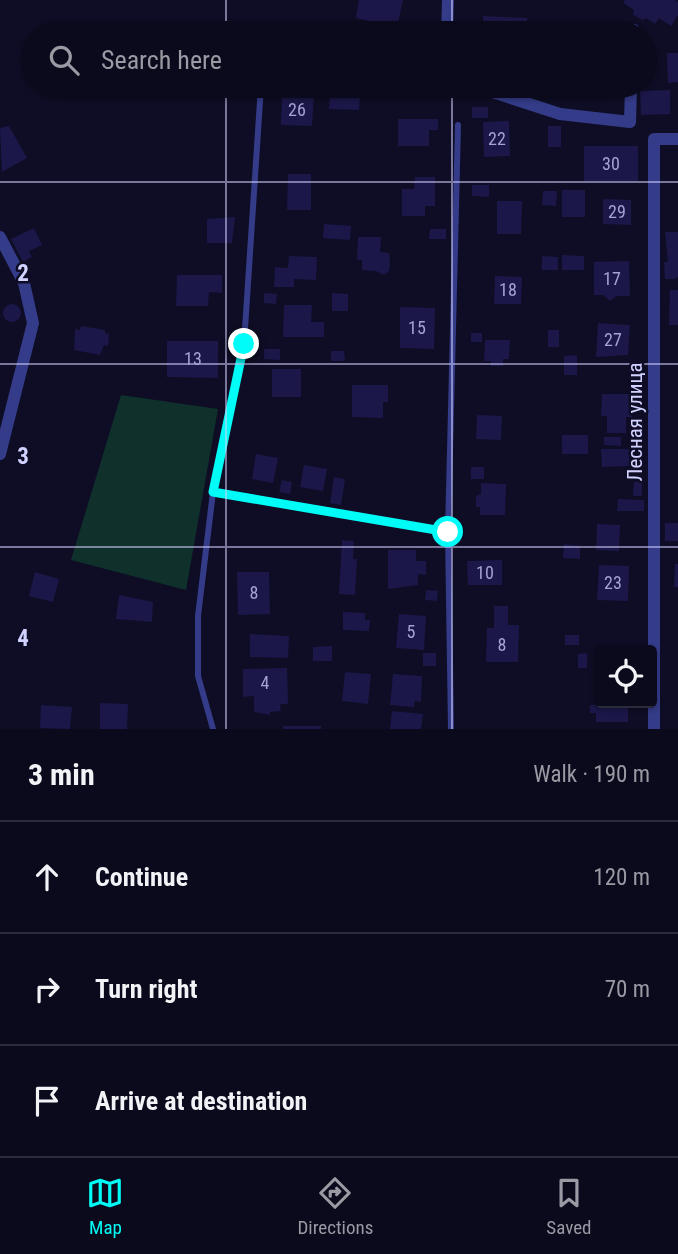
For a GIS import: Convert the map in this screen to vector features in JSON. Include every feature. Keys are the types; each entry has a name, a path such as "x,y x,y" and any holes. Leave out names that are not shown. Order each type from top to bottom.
{"street":[{"path":"447,0 447,21"},
{"path":"511,98 560,114 630,122 631,98"},
{"name":"Лесная улица","path":"654,729 654,139 678,139"},
{"path":"0,237 24,283 33,323 0,454"}],"lane":[{"path":"213,729 198,676 198,616 213,492 244,344 260,98"},
{"path":"451,729 448,532 458,125"},
{"path":"213,492 448,532"}],"green space":[{"path":"121,395 218,409 186,590 71,560"}],"building":[{"path":"359,0 403,0 398,21 356,18"},
{"path":"625,0 675,0 678,2 678,15 671,26 659,18 657,21 646,18 643,20 633,15 634,10 623,3"},
{"path":"483,16 527,18 527,21 483,21"},
{"path":"667,53 678,53 678,82 668,83"},
{"path":"657,90 670,90 670,114 641,115 640,98 657,98"},
{"path":"282,98 314,98 312,126 281,125"},
{"path":"330,98 360,98 359,110 329,109"},
{"path":"472,107 488,107 488,118 472,118"},
{"path":"398,119 438,119 438,130 429,130 429,146 398,146"},
{"path":"509,121 510,156 484,157 483,122"},
{"path":"9,126 27,158 2,172 0,128"},
{"path":"548,126 561,126 561,147 548,147"},
{"path":"584,146 638,146 638,181 584,181"},
{"path":"288,174 311,174 311,210 287,210"},
{"path":"415,177 435,177 435,206 425,206 425,216 402,216 402,189 414,189"},
{"path":"472,185 489,185 489,197 472,196"},
{"path":"562,190 585,190 585,217 562,217"},
{"path":"543,191 557,191 556,206 542,205"},
{"path":"603,199 631,200 631,225 603,224"},
{"path":"497,201 522,201 521,234 497,234"},
{"path":"235,217 232,243 207,243 207,219"},
{"path":"324,224 351,226 350,240 323,238"},
{"path":"34,228 42,245 29,251 32,257 23,262 11,239"},
{"path":"430,229 446,229 446,239 429,239"},
{"path":"665,232 678,232 678,277 675,279 665,279 664,262 668,262"},
{"path":"358,237 381,237 380,252 389,253 390,263 389,271 384,275 376,271 362,270 362,260 357,260"},
{"path":"562,255 584,256 584,270 562,270"},
{"path":"289,256 317,257 316,280 294,279 294,287 274,287 275,267 288,268"},
{"path":"542,256 558,257 558,270 542,270"},
{"path":"629,261 630,296 617,296 610,301 603,295 594,295 594,262"},
{"path":"177,275 222,275 222,293 209,292 208,306 176,306"},
{"path":"495,276 522,277 521,304 494,304"},
{"path":"670,290 678,290 678,325 669,325"},
{"path":"264,293 277,294 276,304 264,303"},
{"path":"332,293 348,294 348,311 332,311"},
{"path":"12,304 18,307 21,313 18,319 12,322 6,319 3,313 6,307"},
{"path":"284,305 312,305 311,322 324,322 324,337 283,337"},
{"path":"400,307 435,308 434,349 400,348"},
{"path":"598,323 630,325 628,355 596,357"},
{"path":"81,326 105,330 105,333 109,334 108,346 104,345 100,355 74,350 75,329 80,330"},
{"path":"548,330 559,330 559,347 548,347"},
{"path":"471,333 482,333 482,342 471,342"},
{"path":"485,340 510,340 509,359 503,359 503,366 491,366 491,361 484,361"},
{"path":"167,341 218,341 218,378 167,377"},
{"path":"264,349 280,349 280,360 264,359"},
{"path":"331,351 344,351 345,361 331,361"},
{"path":"577,355 577,375 564,375 564,356"},
{"path":"272,369 301,369 301,397 272,397"},
{"path":"352,385 388,385 388,402 383,402 383,418 352,417"},
{"path":"602,394 633,394 632,417 626,417 626,433 607,433 607,416 601,416"},
{"path":"477,415 502,416 501,440 476,439"},
{"path":"562,435 588,435 588,454 562,454"},
{"path":"604,437 621,437 621,446 604,445"},
{"path":"601,449 629,449 629,466 602,467"},
{"path":"256,454 278,458 273,483 252,479"},
{"path":"304,465 327,469 323,491 300,487"},
{"path":"471,467 484,467 484,479 471,479"},
{"path":"334,477 345,479 341,505 330,503"},
{"path":"282,480 292,482 290,494 279,492"},
{"path":"634,482 642,482 642,496 633,496"},
{"path":"481,483 506,484 505,515 480,515 480,507 476,507 476,496 481,494"},
{"path":"618,499 644,500 644,511 617,511"},
{"path":"665,523 678,523 678,541 665,541"},
{"path":"597,524 620,525 619,551 596,550"},
{"path":"342,540 354,541 353,559 357,559 355,595 339,594"},
{"path":"564,544 580,546 580,559 563,558"},
{"path":"388,550 416,550 416,561 426,561 426,575 418,574 418,585 388,589"},
{"path":"502,560 502,585 468,585 467,561"},
{"path":"675,564 678,564 678,587 674,587"},
{"path":"599,565 629,566 628,601 597,600"},
{"path":"35,572 59,579 53,602 29,596"},
{"path":"237,572 269,572 270,614 238,615"},
{"path":"426,590 438,591 437,601 425,600"},
{"path":"119,595 153,602 152,622 116,619"},
{"path":"494,606 508,606 508,625 519,625 518,662 486,662 487,628 494,628"},
{"path":"343,612 365,613 365,620 370,620 369,631 343,630"},
{"path":"399,614 426,616 424,650 396,648"},
{"path":"250,634 289,636 288,658 250,657"},
{"path":"565,635 579,635 579,645 565,645"},
{"path":"332,646 332,661 313,661 313,647"},
{"path":"423,653 436,653 436,666 423,666"},
{"path":"587,653 587,668 578,668 578,654"},
{"path":"287,668 288,704 280,704 281,711 270,712 270,715 254,712 254,696 243,697 243,669"},
{"path":"345,672 371,674 368,704 342,701"},
{"path":"393,674 422,676 421,702 415,701 414,707 390,705"},
{"path":"100,703 128,704 127,729 100,729"},
{"path":"41,705 72,707 70,729 40,728"},
{"path":"590,705 594,705 594,708 628,708 628,722 596,722 596,713 590,713"},
{"path":"392,711 423,714 421,729 390,729"},
{"path":"283,726 321,726 321,729 283,729"}],"route":[{"path":"244,344 213,492 448,532"}]}
